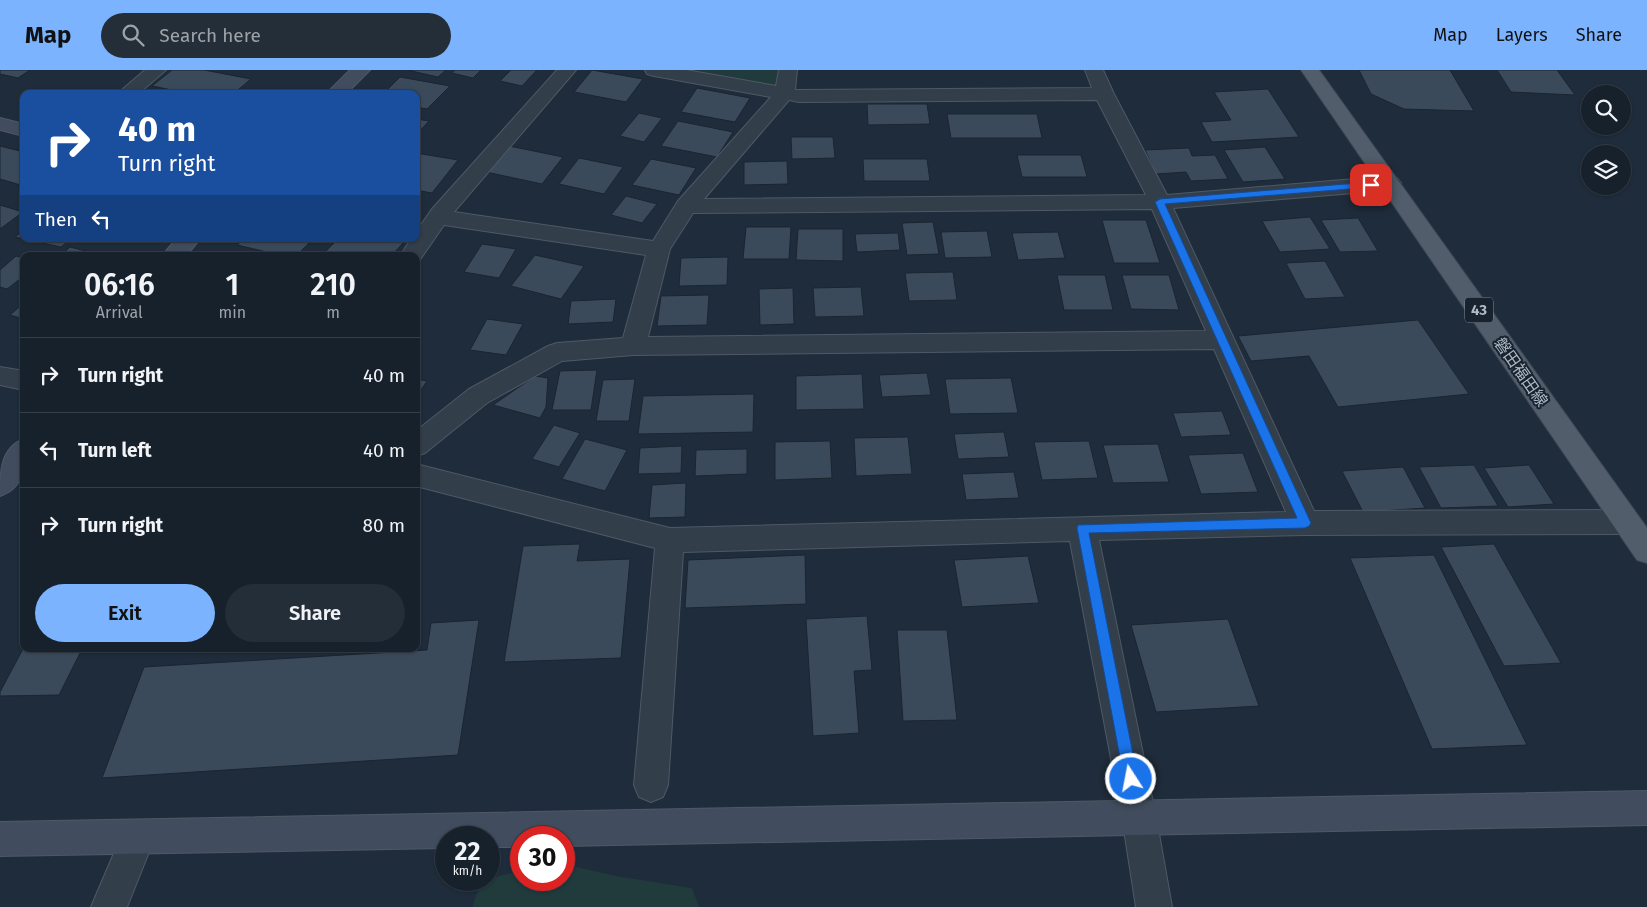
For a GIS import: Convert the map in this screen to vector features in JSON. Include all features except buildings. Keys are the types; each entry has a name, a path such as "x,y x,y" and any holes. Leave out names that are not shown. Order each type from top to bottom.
{"main road":[{"name":"磐田福田線","path":"1310,70 1647,551"}],"street":[{"path":"131,90 158,70"},
{"path":"339,90 361,70"},
{"path":"414,252 438,217 567,70"},
{"path":"654,70 799,96 1104,94"},
{"path":"633,346 659,249 686,206 785,93 788,70"},
{"path":"1094,70 1104,94 1160,202 1305,523"},
{"path":"0,124 20,129"},
{"path":"686,206 1160,202 1390,183"},
{"path":"438,217 659,249"},
{"path":"177,252 186,242"},
{"path":"420,443 478,396 557,352 633,346 1222,340"},
{"path":"0,376 20,380"},
{"path":"10,476 20,457"},
{"path":"420,476 670,540 1305,523 1626,522"},
{"path":"1082,528 1139,817 1154,907"},
{"path":"651,785 670,540"},
{"path":"0,839 1647,808"},
{"path":"109,907 138,837"}],"green space":[{"path":"669,70 788,70 785,93"},
{"path":"575,867 616,876 692,888 699,907 472,907 478,891 500,891 500,876 510,873 510,891 575,891"}],"route":[{"path":"1131,779 1082,528 1305,523 1160,202 1371,185"}]}
